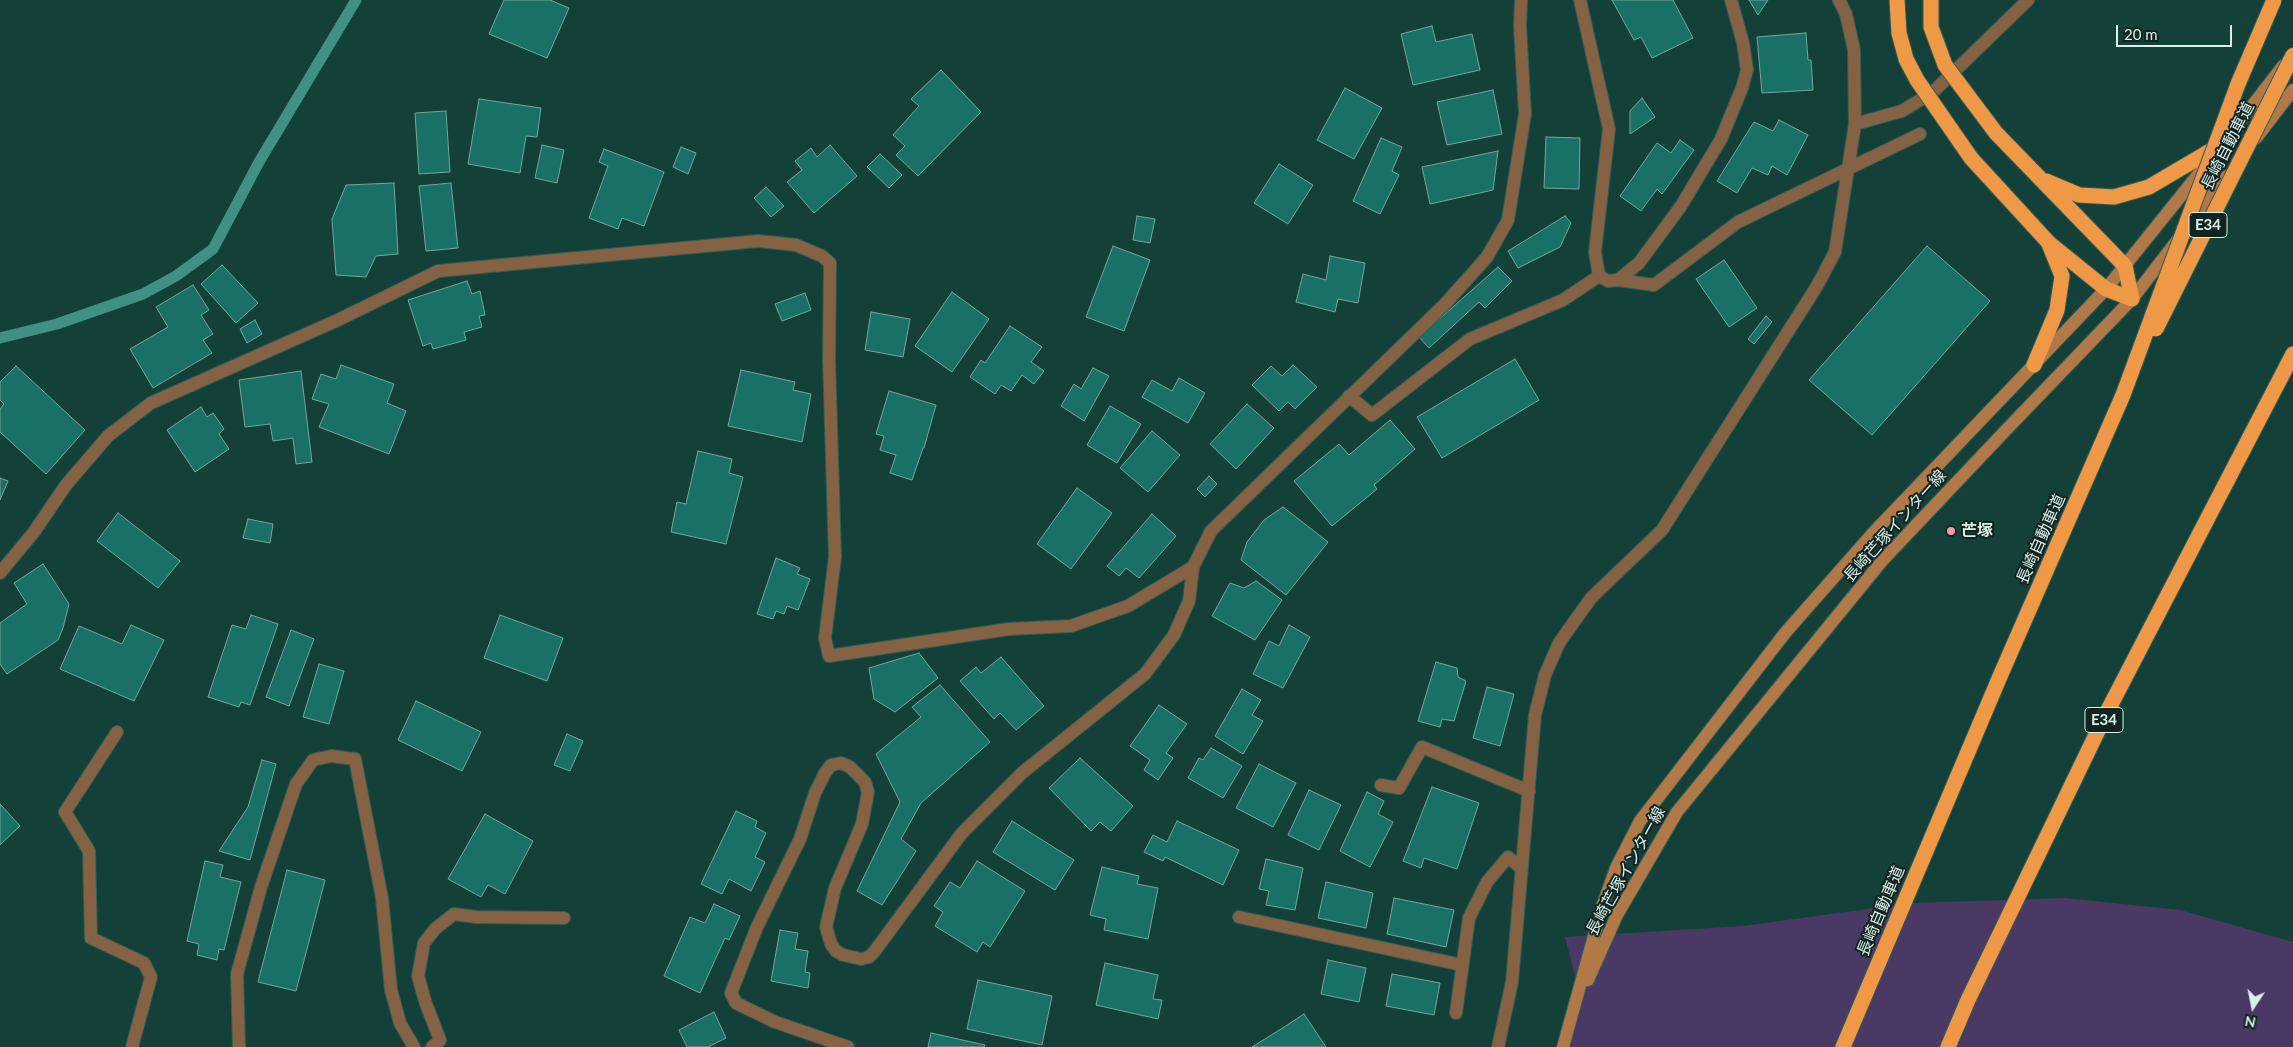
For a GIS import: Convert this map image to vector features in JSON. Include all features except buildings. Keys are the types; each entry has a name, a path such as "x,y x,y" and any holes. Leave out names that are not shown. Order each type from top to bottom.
{"highway":[{"path":"1897,0 1899,33 1906,59 1916,80 1971,158 2049,243 2106,289 2132,300"},
{"path":"1931,0 1931,27 1945,65 1996,132 2045,181 2063,204 2125,266 2132,300"},
{"path":"2123,395 2238,84 2274,0"},
{"name":"長崎自動車道","path":"1843,1047 1997,684 2123,395 2293,54"},
{"path":"2045,181 2080,195 2114,197 2149,187 2223,143"},
{"path":"2034,365 2057,310 2062,276 2049,243"},
{"name":"E34","path":"1948,1047 1972,991 2106,714 2293,354"}],"main road":[{"path":"2125,266 2293,54"},
{"name":"長崎芒塚インター線","path":"1570,1019 1617,915 1677,812 1882,561 2132,300 2293,90"},
{"name":"長崎芒塚インター線","path":"1563,1047 1602,907 1616,868 1640,822 1785,633 1873,533 2106,289 2125,266"}],"street":[{"path":"848,1047 776,1022 736,1004 731,993 757,927 800,839 815,793 825,773 832,765 841,763 850,767 866,782 868,792 862,824 835,888 826,927 831,944 836,951 843,955 861,959 868,957 874,952 962,833 1022,773 1145,674 1174,635 1189,601 1193,567 1211,531 1445,304 1487,257 1508,220 1525,114 1520,26 1522,0"},
{"path":"1580,0 1609,130 1595,252 1600,276 1608,281 1618,280 1654,285 1738,222 1920,134"},
{"path":"1618,280 1639,263 1681,206 1721,139 1742,88 1746,70 1744,52 1731,0"},
{"path":"1498,1047 1512,982 1535,715 1545,675 1559,643 1591,598 1662,530 1817,286 1835,252 1855,124 1854,50 1846,14 1839,0"},
{"path":"1855,124 1902,112 1933,92 2028,0"},
{"path":"0,573 34,532 66,485 108,436 151,403 338,320 438,271 758,241 796,245 822,256 830,263 829,360 835,557 825,638 829,656 1009,629 1071,626 1128,606 1193,567"},
{"path":"1349,396 1372,415 1470,339 1563,300 1600,276"},
{"path":"117,732 65,812 89,851 91,938 144,963 151,977 132,1047"},
{"path":"1381,785 1399,788 1422,747 1529,791"},
{"path":"239,1047 237,974 261,887 296,784 313,760 331,756 355,760 382,898 391,990 400,1023 414,1047"},
{"path":"1456,1013 1469,918 1487,882 1508,857 1522,869"},
{"path":"432,1047 440,1040 426,1004 418,976 424,943 435,928 454,914 476,917 564,918"},
{"path":"1238,917 1462,965"}],"shaded area":[{"path":"2065,898 2180,910 2293,942 2293,1047 1557,1047 1577,984 1565,937 1743,926 1912,903"}],"waterway":[{"path":"0,338 57,324 143,294 176,276 213,249 259,162 356,0"}],"place":[{"name":"芒塚","path":"1951,531"}]}
